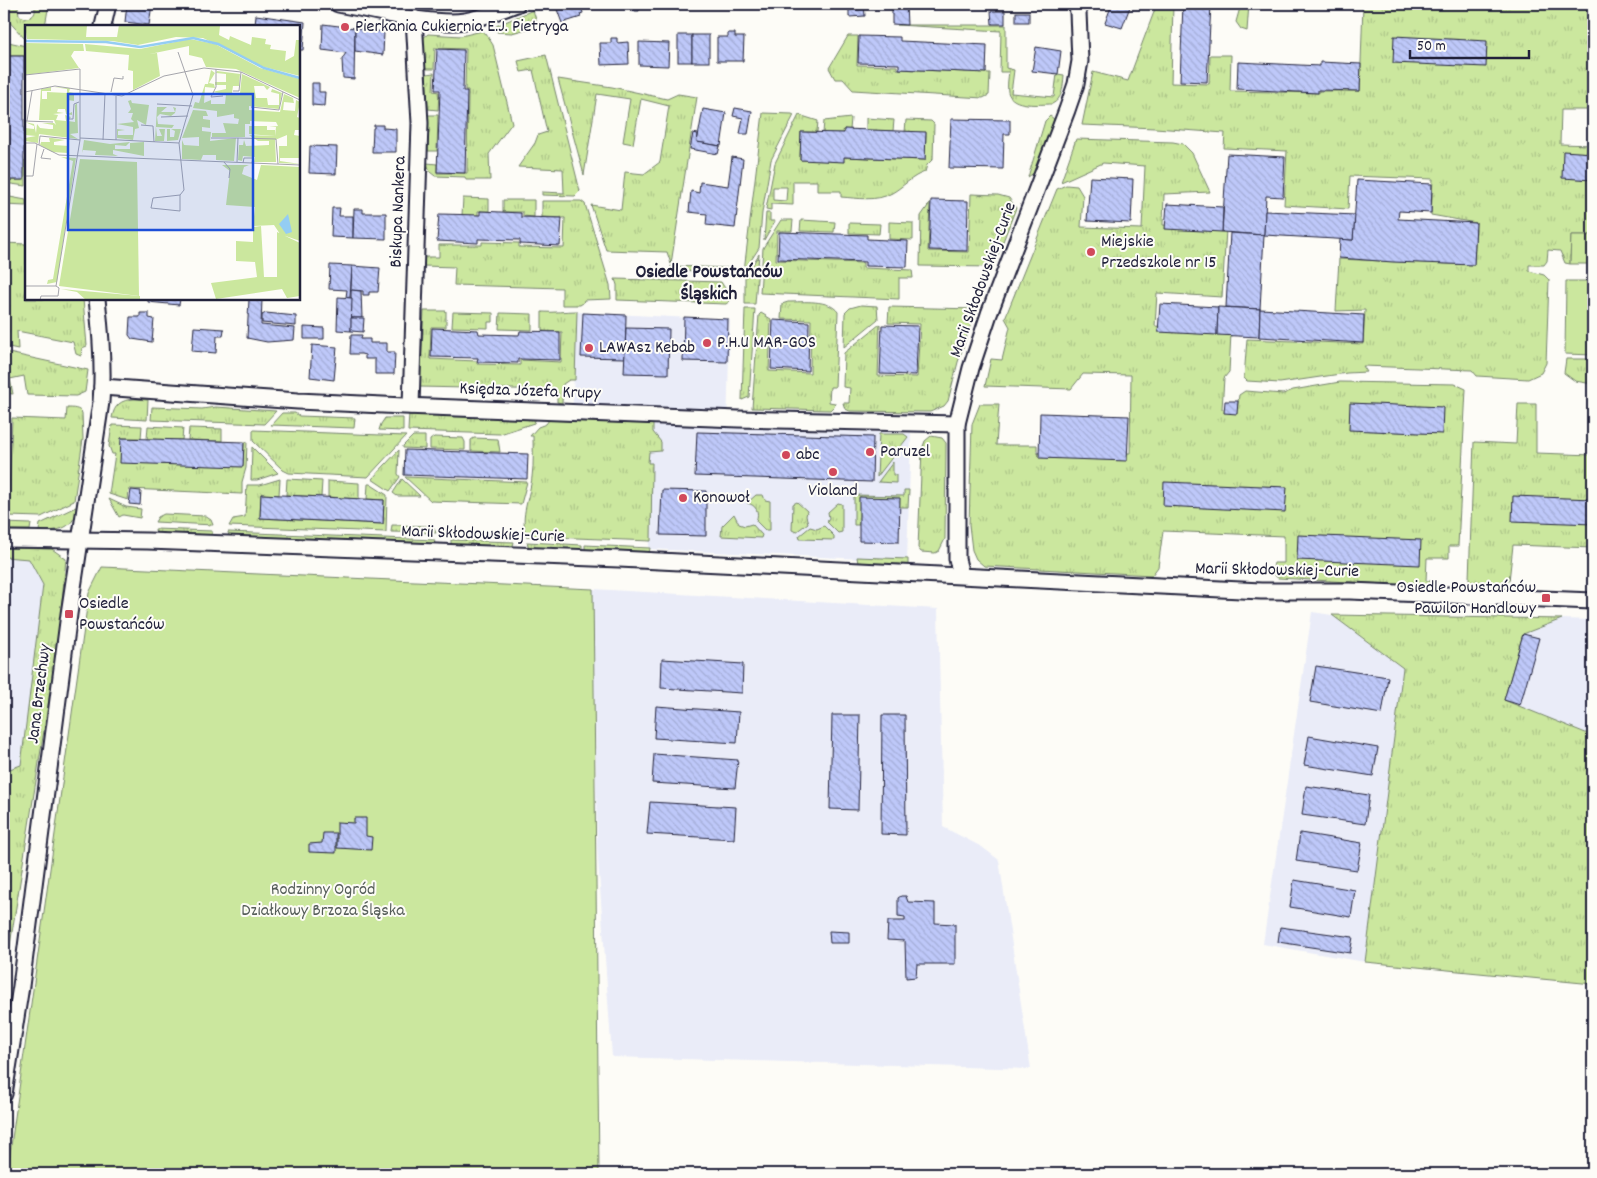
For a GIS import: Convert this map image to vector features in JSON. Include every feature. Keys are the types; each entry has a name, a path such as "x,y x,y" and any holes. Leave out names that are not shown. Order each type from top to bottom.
{"street":[{"path":"103,25 108,4"},
{"path":"338,4 446,22 463,21 484,16 516,4"},
{"name":"Marii Skłodowskiej-Curie","path":"961,575 958,559 957,424 971,368 1076,84 1080,61 1076,4"},
{"name":"Biskupa Nankera","path":"411,406 420,123 414,18"},
{"name":"Jana Brzechwy","path":"4,1094 22,976 102,387 102,343 97,300"},
{"name":"Księdza Józefa Krupy","path":"102,387 298,401 411,406 738,419 957,424"},
{"name":"Marii Skłodowskiej-Curie","path":"4,539 81,540 619,559 961,575 1261,592 1350,591 1593,600"}],"shaded area":[{"path":"576,312 730,320 727,428 911,433 907,561 649,549 647,426 572,423"},
{"path":"4,557 29,559 43,585 21,766 4,771"},
{"path":"593,589 938,609 943,827 982,847 999,860 1031,1069 612,1057 597,845"},
{"path":"1312,612 1332,615 1403,668 1365,962 1263,944"},
{"path":"1562,619 1593,620 1593,736 1504,700 1523,634"}],"green space":[{"path":"4,4 18,7 19,15 26,18 34,14 35,8 33,4 49,4 45,25 25,25 25,39 4,16"},
{"path":"1157,4 1173,4 1171,83 1209,84 1210,55 1231,55 1230,91 1319,93 1319,91 1360,91 1363,4 1593,4 1593,110 1561,110 1560,144 1593,145 1593,235 1571,235 1570,264 1565,263 1560,251 1548,250 1547,261 1544,265 1529,265 1529,271 1544,275 1549,280 1546,363 1541,373 1528,379 1477,376 1472,370 1363,366 1367,372 1347,373 1280,383 1247,381 1244,378 1247,339 1363,344 1365,310 1336,311 1339,259 1474,265 1476,223 1431,215 1433,179 1350,176 1348,209 1284,205 1287,151 1224,148 1225,133 1082,125 1093,72 1128,81"},
{"path":"1241,4 1249,4 1247,31 1241,29 1236,22"},
{"path":"533,10 538,26 512,33 497,32 495,29 496,26"},
{"path":"897,25 1006,25 1006,68 1014,70 1011,93 1054,97 1057,74 1064,75 1060,96 1052,104 1021,103 1011,97 1008,92 1009,72 1000,72 1001,31"},
{"path":"482,31 493,45 512,123 489,154 490,180 466,180 465,177 435,176 430,172 427,163 437,164 437,173 467,173 468,90 465,90 466,49 435,48 434,69 425,69 423,38 428,34 461,36"},
{"path":"848,36 858,36 857,65 897,66 897,69 990,73 989,95 983,98 853,90 843,79 835,79 829,68"},
{"path":"4,41 25,46 25,56 4,56"},
{"path":"546,55 580,191 575,196 542,195 542,192 564,193 563,169 518,167 535,143 538,135 547,132 533,70 521,72 518,61"},
{"path":"434,73 433,91 439,92 438,110 428,109 426,74"},
{"path":"558,79 612,87 667,99 678,94 697,97 671,264 667,252 606,250 591,205 621,210 625,172 644,174 660,162 669,106 641,99 633,144 623,142 630,99 597,94 584,175"},
{"path":"763,113 794,115 771,160 762,213 759,248 744,271"},
{"path":"428,115 438,115 437,151 428,151"},
{"path":"799,115 818,121 817,132 801,132 800,160 844,157 925,160 926,133 905,132 906,120 931,121 934,124 933,159 927,165 925,172 892,193 880,198 841,197 841,191 817,191 817,181 793,181 793,205 771,204 771,210 766,209 775,163","holes":["773,187 787,187 786,201 773,200"]},
{"path":"1050,116 1054,119 1054,123 1037,168 1028,177 1045,121"},
{"path":"851,118 850,130 844,129 844,133 823,133 824,121"},
{"path":"866,118 894,120 893,131 866,130"},
{"path":"1076,139 1173,142 1183,144 1192,153 1210,192 1164,194 1163,225 1226,229 1222,297 1157,293 1155,326 1231,333 1229,372 1224,378 1222,409 1237,410 1239,395 1245,391 1283,394 1293,390 1340,382 1455,384 1466,389 1458,546 1449,546 1449,558 1427,558 1426,581 1436,581 1436,587 1278,578 1273,572 1273,568 1274,563 1284,563 1284,536 1163,531 1158,567 1152,575 984,566 976,559 972,550 969,525 972,424 980,404 999,404 996,445 1037,445 1037,453 1130,453 1131,375 1083,374 1071,389 985,386 991,359 1002,360 1010,327 1005,318 1057,189 1066,185 1077,186 1083,196 1081,227 1142,229 1145,166 1103,163 1061,182"},
{"path":"24,160 25,186 4,183 4,180 23,180"},
{"path":"4,192 10,193 10,197 25,200 25,206 4,205"},
{"path":"971,194 998,195 1009,198 1016,208 993,267 920,266 921,216 930,203 928,251 969,252"},
{"path":"463,198 489,199 489,211 478,211 478,216 462,215"},
{"path":"503,200 534,200 534,217 523,216 523,212 503,212"},
{"path":"542,201 581,201 585,204 610,285 611,299 584,300 580,305 562,305 562,288 454,285 455,267 423,266 424,257 439,257 439,245 482,245 482,242 519,243 519,247 564,248 565,218 542,217"},
{"path":"766,213 770,213 770,221 775,221 764,240"},
{"path":"781,220 793,220 792,231 777,231 776,260 863,263 863,268 912,270 913,278 899,278 899,299 760,293 763,248"},
{"path":"801,220 835,222 834,232 800,231"},
{"path":"889,222 913,223 913,240 889,239"},
{"path":"849,223 880,224 879,234 849,233"},
{"path":"1571,235 1593,235 1593,264 1570,264"},
{"path":"4,243 25,244 25,300 83,300 87,346 82,348 81,356 76,354 73,342 17,331 18,349 4,346"},
{"path":"759,254 755,304 745,304 745,277"},
{"path":"671,266 729,268 725,274 672,270"},
{"path":"615,279 721,282 728,293 730,301 726,304 617,300"},
{"path":"1566,281 1593,281 1593,355 1565,354"},
{"path":"788,302 822,303 834,308 838,312 835,387 830,387 829,402 835,403 830,410 752,408 759,315 761,313 771,319 769,371 810,373 811,320 781,319 782,304"},
{"path":"861,305 877,306 878,319 844,347 845,313 850,308"},
{"path":"889,307 976,309 958,362 948,401 944,406 930,412 850,411 845,409 843,403 849,403 850,388 843,387 844,353 880,324 878,376 917,377 920,324 888,323"},
{"path":"745,309 755,309 749,397 742,400"},
{"path":"424,311 446,311 446,327 431,327 430,359 477,361 477,364 520,365 520,360 561,362 562,332 542,331 542,312 577,311 575,380 569,380 563,384 562,403 557,402 557,390 420,387"},
{"path":"453,312 493,313 493,322 488,322 488,328 452,327"},
{"path":"500,313 532,314 532,330 499,329"},
{"path":"4,352 88,370 85,392 76,396 27,395 24,376 10,379 13,394 5,393"},
{"path":"1566,359 1593,359 1593,384 1575,381 1564,373"},
{"path":"134,399 148,400 147,420 112,418 114,410 119,404"},
{"path":"1518,404 1536,404 1536,453 1593,455 1593,548 1513,545 1509,581 1503,589 1475,588 1470,584 1469,579 1474,442 1516,444"},
{"path":"152,407 202,409 216,407 276,411 264,424 151,420"},
{"path":"67,408 78,409 82,413 83,439 74,501 41,517 8,516 12,418 66,420"},
{"path":"282,413 295,413 299,416 355,418 354,428 271,425"},
{"path":"409,413 536,418 534,423 500,434 408,431"},
{"path":"385,418 403,418 403,431 379,430"},
{"path":"549,420 653,424 653,432 661,442 661,451 649,452 648,463 652,463 651,541 526,536 524,521 533,467 533,436 530,436 538,427 546,424"},
{"path":"112,425 142,426 141,438 121,438 243,466 244,442 247,442 242,494 129,489 128,500 109,494 115,454 112,454 109,446"},
{"path":"148,426 183,428 182,440 147,439"},
{"path":"189,428 222,429 222,441 188,440"},
{"path":"253,430 406,436 368,477 289,473 283,470 253,441"},
{"path":"879,434 904,434 908,437 877,477"},
{"path":"413,436 425,436 425,449 403,448"},
{"path":"931,436 942,438 946,443 945,539 939,551 935,553 921,552 918,548 922,449 925,441"},
{"path":"434,437 463,438 465,450 430,449 430,440"},
{"path":"474,438 498,439 500,452 471,451 471,440"},
{"path":"252,447 278,473 257,480 251,480"},
{"path":"399,450 398,474 400,477 390,491 372,479"},
{"path":"893,462 893,475 896,475 896,483 878,482"},
{"path":"405,477 527,482 521,504 431,501"},
{"path":"280,479 279,495 261,494 260,518 383,524 384,500 367,499 368,484 370,484 387,495 386,532 229,526 233,519 245,517 247,485 260,485"},
{"path":"287,479 322,481 321,497 286,495"},
{"path":"402,479 420,496 397,496 393,493"},
{"path":"328,481 359,483 359,499 328,497"},
{"path":"904,490 909,490 908,507 899,507 860,497 859,525 854,525 854,495 904,496"},
{"path":"756,495 763,495 765,500 770,501 770,530 765,530 756,521 758,515 756,509 753,505 747,503"},
{"path":"109,499 126,507 141,509 140,518 123,515 119,517"},
{"path":"797,502 807,511 808,523 796,532 792,530 793,504"},
{"path":"838,503 842,504 842,532 838,533 827,522 829,518 828,512"},
{"path":"78,506 73,520 65,527 39,531 40,524"},
{"path":"164,514 205,516 211,520 213,525 155,522 158,517"},
{"path":"734,514 739,524 745,526 752,524 762,535 761,538 721,536 722,526"},
{"path":"4,523 31,524 30,530 4,530"},
{"path":"392,525 433,526 436,533 391,532"},
{"path":"824,526 834,536 834,540 800,539 799,536 810,527 817,529"},
{"path":"155,529 212,531 212,536 209,538 156,535"},
{"path":"228,532 435,540 434,545 229,537"},
{"path":"451,540 514,542 512,550 451,545"},
{"path":"527,542 582,545 582,553 529,549"},
{"path":"585,545 650,548 649,554 585,553"},
{"path":"4,548 52,549 66,559 58,642 4,983 4,771 21,765 43,585 29,559 4,557"},
{"path":"857,557 908,559 908,567 859,564"},
{"name":"Rodzinny Ogród Działkowy Brzoza Śląska","path":"102,567 593,589 599,1174 7,1174 89,593"},
{"path":"1332,615 1562,619 1523,634 1504,700 1593,736 1593,984 1365,962 1403,668"}],"building":[{"path":"127,4 152,4 149,25 125,22"},
{"path":"555,4 577,4 578,7 581,6 583,13 580,14 581,17 562,23"},
{"path":"630,4 639,4 639,11 632,11"},
{"path":"849,4 864,4 865,16 849,17"},
{"path":"892,4 906,4 907,25 892,24"},
{"path":"1112,4 1124,6 1125,4 1131,4 1122,28 1105,23"},
{"path":"1183,4 1211,4 1207,82 1180,81"},
{"path":"1534,4 1534,6 1507,5"},
{"path":"991,11 1005,11 1005,24 992,24"},
{"path":"1016,12 1029,12 1029,22 1016,22"},
{"path":"256,15 305,22 303,50 300,50 300,25 255,25"},
{"path":"323,24 355,28 354,79 343,78 342,59 346,53 322,50"},
{"path":"355,28 384,32 383,55 355,51"},
{"path":"728,33 735,33 735,37 744,37 743,61 717,61 717,37 728,37"},
{"path":"678,35 692,35 692,62 678,62"},
{"path":"692,35 709,35 709,62 692,62"},
{"path":"859,36 900,37 900,41 987,45 986,73 899,69 899,64 858,63"},
{"path":"1394,36 1487,41 1486,67 1393,63"},
{"path":"611,38 617,38 617,43 628,42 629,64 601,65 600,43 611,43"},
{"path":"639,42 669,43 668,66 639,65"},
{"path":"1036,47 1061,51 1058,74 1032,71"},
{"path":"437,49 464,50 463,91 467,91 465,173 437,172 440,90 435,90"},
{"path":"4,56 24,56 24,180 4,180"},
{"path":"1238,62 1320,66 1320,62 1361,64 1360,91 1318,90 1318,93 1237,89"},
{"path":"312,83 319,83 319,92 325,92 324,106 312,105"},
{"path":"735,108 752,111 748,134 740,134 743,118 733,116"},
{"path":"703,109 726,113 721,146 697,142"},
{"path":"951,119 1010,120 1010,134 1004,134 1003,169 949,168"},
{"path":"374,125 383,125 383,128 396,129 396,152 372,152"},
{"path":"844,129 926,132 925,160 844,157 844,162 800,160 801,132 844,133"},
{"path":"693,133 698,134 697,142 720,146 718,154 690,149"},
{"path":"310,146 337,147 336,174 309,173"},
{"path":"1563,151 1593,153 1593,180 1562,178"},
{"path":"1227,154 1285,157 1283,197 1266,196 1264,235 1222,232"},
{"path":"732,157 743,159 735,228 706,225 707,214 689,212 691,191 699,193 700,182 728,186"},
{"path":"1090,177 1133,179 1131,223 1087,221"},
{"path":"1357,180 1432,184 1431,213 1399,211 1398,219 1476,223 1474,265 1339,258 1340,239 1353,240"},
{"path":"931,200 968,201 967,251 929,250"},
{"path":"1167,204 1223,207 1222,232 1165,229"},
{"path":"332,208 340,208 339,216 353,216 353,238 331,237"},
{"path":"354,209 363,209 363,213 386,213 386,239 353,238"},
{"path":"480,211 521,213 521,217 562,218 560,246 520,244 520,240 478,239 478,243 437,241 439,214 480,215"},
{"path":"1265,211 1355,215 1353,240 1264,235"},
{"path":"779,232 867,235 867,239 908,241 907,267 865,266 865,262 778,259"},
{"path":"1230,233 1264,235 1260,309 1226,307"},
{"path":"330,265 352,266 350,298 346,297 347,290 329,289"},
{"path":"352,266 380,268 378,292 369,292 369,295 363,295 363,291 351,290"},
{"path":"351,290 361,291 362,318 351,318"},
{"path":"338,297 352,298 351,331 337,330"},
{"path":"148,300 180,300 179,305 148,302"},
{"path":"249,300 262,300 261,325 295,328 294,340 267,342 247,338"},
{"path":"1160,304 1218,307 1217,335 1158,332"},
{"path":"1218,307 1260,309 1259,337 1217,335"},
{"path":"1260,309 1364,315 1363,343 1259,337"},
{"path":"140,313 149,313 149,318 154,319 152,342 132,339 129,335 130,317 140,317"},
{"path":"266,313 296,316 296,326 262,323 262,315"},
{"path":"583,313 626,315 625,358 581,357"},
{"path":"684,317 728,319 727,362 683,361"},
{"path":"351,318 364,318 363,332 351,331"},
{"path":"773,320 809,322 808,371 771,369"},
{"path":"882,325 918,326 916,375 880,374"},
{"path":"194,327 224,329 223,336 217,336 216,353 192,351"},
{"path":"304,327 324,328 324,339 304,339"},
{"path":"432,328 478,330 479,334 519,335 520,331 560,332 560,360 518,359 518,363 477,362 478,358 431,357"},
{"path":"626,328 669,329 668,374 624,373"},
{"path":"351,335 362,335 361,339 370,339 370,343 387,343 387,352 395,352 394,374 375,374 375,359 365,359 365,355 361,354 350,354"},
{"path":"312,345 337,347 334,380 310,377"},
{"path":"1225,401 1238,401 1237,414 1224,413"},
{"path":"1350,403 1443,407 1442,434 1349,430"},
{"path":"1040,413 1129,416 1127,461 1039,458"},
{"path":"697,432 873,437 872,482 695,476"},
{"path":"121,438 244,442 243,467 120,463"},
{"path":"405,450 528,454 527,479 404,475"},
{"path":"1164,482 1287,487 1285,512 1163,506"},
{"path":"131,490 141,491 140,505 129,504"},
{"path":"662,490 706,491 706,536 660,535"},
{"path":"261,494 384,500 383,524 260,518"},
{"path":"1513,496 1593,499 1593,524 1512,521"},
{"path":"859,497 900,498 899,542 859,541"},
{"path":"1298,535 1421,540 1420,565 1297,560"},
{"path":"1523,634 1539,638 1520,705 1504,700"},
{"path":"662,659 743,664 742,693 661,688"},
{"path":"1316,666 1388,677 1382,714 1310,702"},
{"path":"656,706 739,712 737,743 654,738"},
{"path":"832,715 860,715 858,810 830,809"},
{"path":"882,715 905,715 906,835 881,834"},
{"path":"1309,736 1378,748 1373,776 1304,765"},
{"path":"654,754 738,760 735,788 652,783"},
{"path":"1306,786 1369,795 1365,824 1302,815"},
{"path":"650,802 736,807 734,839 647,834"},
{"path":"354,818 366,818 366,836 372,837 371,850 337,848 337,822 354,823"},
{"path":"323,833 336,833 336,853 309,852 309,844 322,843"},
{"path":"1300,833 1362,843 1357,870 1296,861"},
{"path":"1294,880 1355,890 1351,917 1290,907"},
{"path":"906,896 908,902 935,903 935,923 955,924 955,964 917,964 916,977 906,978 905,941 887,940 888,921 905,921 905,917 898,916 898,898"},
{"path":"1280,927 1353,937 1350,953 1278,942"},
{"path":"829,931 849,932 849,943 830,943"}],"place":[{"name":"Pierkania Cukiernia E.J. Pietryga","path":"345,27"},
{"name":"Miejskie Przedszkole nr 15","path":"1091,252"},
{"name":"P.H.U MAR-GOS","path":"707,343"},
{"name":"LAWAsz Kebab","path":"589,348"},
{"name":"Paruzel","path":"870,452"},
{"name":"abc","path":"786,455"},
{"name":"Violand","path":"833,472"},
{"name":"Konowoł","path":"683,498"},
{"name":"Osiedle Powstańców Pawilon Handlowy","path":"1546,598"},
{"name":"Osiedle Powstańców","path":"69,614"}],"district":[{"name":"Osiedle Powstańców Śląskich","path":"709,284"}]}
